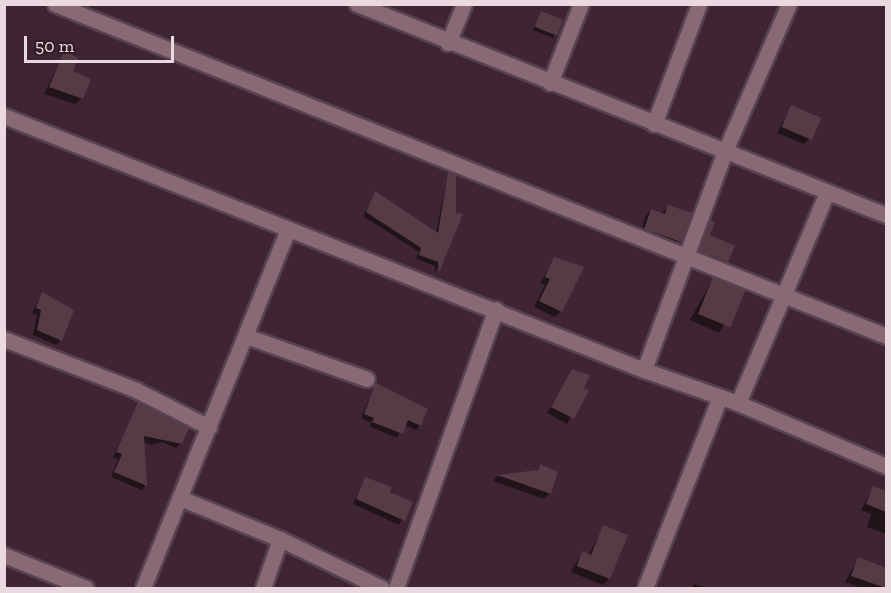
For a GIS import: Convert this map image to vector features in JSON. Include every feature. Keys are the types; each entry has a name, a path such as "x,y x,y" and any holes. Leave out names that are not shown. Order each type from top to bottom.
{"street":[{"path":"55,4 684,256 785,293 886,336"},
{"path":"357,4 448,43 886,215"},
{"path":"448,43 464,4"},
{"path":"550,83 581,4"},
{"path":"654,124 699,4"},
{"path":"644,370 684,256 725,151 789,4"},
{"path":"4,116 288,230 496,309 644,370 738,404 886,466"},
{"path":"738,404 827,192"},
{"path":"143,588 288,230"},
{"path":"396,588 496,309"},
{"path":"246,336 367,379"},
{"path":"4,339 136,390 209,427"},
{"path":"645,588 720,397"},
{"path":"180,498 280,539 382,588"},
{"path":"263,588 280,539"},
{"path":"4,555 86,588"}],"building":[{"path":"541,11 563,20 557,36 535,27"},
{"path":"64,51 78,58 73,71 91,79 83,99 49,87"},
{"path":"791,105 821,118 812,140 782,127"},
{"path":"448,172 456,175 456,213 463,214 439,273 438,262 419,255 421,248 366,212 375,191 438,233"},
{"path":"668,205 692,213 681,242 644,229 651,209 665,214"},
{"path":"710,220 715,222 710,235 735,246 728,262 699,251"},
{"path":"554,257 584,267 562,312 539,301 550,279 545,277"},
{"path":"713,277 745,290 730,327 698,314"},
{"path":"42,292 74,310 62,341 37,330 41,310 36,308"},
{"path":"572,369 590,375 584,388 589,390 574,419 551,407"},
{"path":"376,383 428,409 421,426 408,420 403,434 372,422 374,418 364,414"},
{"path":"138,402 189,428 182,444 144,436 147,486 114,472 122,454 116,452"},
{"path":"540,464 558,472 551,494 497,475 538,470"},
{"path":"365,477 392,487 390,492 413,502 405,521 356,499"},
{"path":"873,486 886,491 886,512 866,504"},
{"path":"603,525 628,535 610,579 577,566 582,551 591,555"},
{"path":"858,557 886,568 886,588 851,576"}]}
